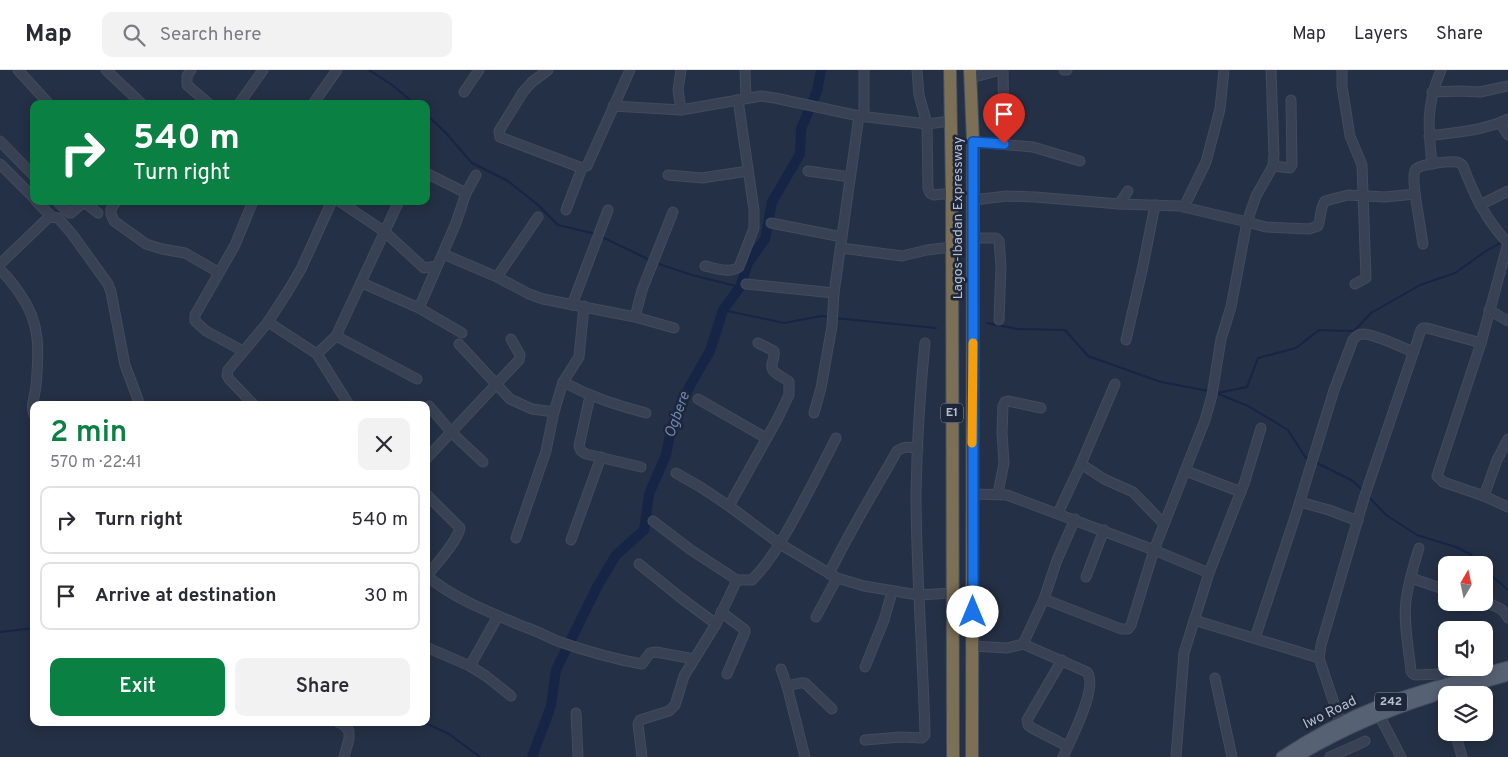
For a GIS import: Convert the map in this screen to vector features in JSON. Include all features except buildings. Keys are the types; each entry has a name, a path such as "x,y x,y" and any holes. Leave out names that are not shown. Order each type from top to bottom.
{"highway":[{"name":"Lagos-Ibadan Expressway","path":"950,70 953,757"},
{"name":"Lagos-Ibadan Expressway","path":"971,74 973,142 972,757"}],"main road":[{"name":"Iwo Road","path":"1453,686 1508,667"},
{"name":"Iwo Road","path":"1459,686 1508,675"},
{"name":"Iwo Road","path":"1282,757 1299,746 1340,728 1379,715 1438,691"},
{"name":"Iwo Road","path":"1296,757 1340,728 1383,704 1438,691"}],"street":[{"path":"18,70 44,100"},
{"path":"106,70 138,100"},
{"path":"191,70 187,76 187,85 205,100"},
{"path":"242,100 263,70"},
{"path":"316,100 337,70"},
{"path":"464,92 479,70"},
{"path":"548,70 532,82 523,92 499,131 499,135 542,154 582,168"},
{"path":"566,210 582,168 587,166 630,70"},
{"path":"681,70 678,90 681,110"},
{"path":"705,266 732,271 736,270 739,267 754,228 755,220 748,171 742,99 745,70"},
{"path":"814,413 821,388 832,326 834,293 850,177 862,117 864,70"},
{"path":"917,70 919,96 926,124 928,188 930,193 934,195 952,193"},
{"path":"971,74 1001,70 1004,144"},
{"path":"1184,207 1206,162 1220,109 1224,70"},
{"path":"1044,599 1122,629 1128,629 1131,626 1154,550 1205,420 1248,222 1256,196 1273,166 1271,70"},
{"path":"1342,70 1342,86 1350,136 1362,165 1366,278 1355,284"},
{"path":"1432,164 1429,136 1430,108 1432,92 1441,70"},
{"path":"1432,92 1480,92 1508,86"},
{"path":"613,106 681,110 761,96 862,117 926,124 951,121"},
{"path":"1273,166 1290,168 1292,165 1292,100"},
{"path":"1429,136 1468,131 1504,121 1508,135"},
{"path":"0,141 30,170"},
{"path":"973,142 1034,147 1080,161"},
{"path":"1423,244 1415,194 1415,170 1432,164 1460,163 1463,166 1475,198 1508,243 1481,343 1437,476 1443,482 1484,496 1508,507"},
{"path":"0,164 30,194"},
{"path":"668,176 702,178 748,171"},
{"path":"808,171 850,177"},
{"path":"419,308 456,223 466,193 476,175"},
{"path":"430,176 466,193"},
{"path":"1119,204 1128,191"},
{"path":"1480,205 1508,191"},
{"path":"973,200 1007,196 1184,207 1266,227 1314,228 1318,226 1325,202 1348,195 1385,197 1415,194"},
{"path":"40,205 52,217"},
{"path":"61,205 71,213 80,205"},
{"path":"88,205 98,213"},
{"path":"114,205 111,214 114,221 146,244 185,253 218,272"},
{"path":"243,351 206,331 195,321 195,315 235,245 251,205"},
{"path":"250,401 229,380 228,370 268,322 301,269 330,205"},
{"path":"345,205 385,232 424,268 437,266"},
{"path":"317,354 336,336 397,205"},
{"path":"1126,340 1156,205"},
{"path":"572,304 608,210"},
{"path":"636,317 642,290 673,212"},
{"path":"497,277 538,217"},
{"path":"0,264 48,218 58,218 108,284 125,365 138,401"},
{"path":"771,223 842,237"},
{"path":"973,238 991,237 999,241 1001,266 998,320"},
{"path":"841,248 902,256 952,247"},
{"path":"443,254 543,299 636,317 674,328"},
{"path":"0,270 8,277 28,304 34,317 37,335 36,385 32,401"},
{"path":"362,283 419,308 462,333"},
{"path":"746,284 834,293"},
{"path":"516,538 546,451 554,412 563,382 579,357 584,306"},
{"path":"1489,310 1508,320"},
{"path":"268,322 317,354 346,401"},
{"path":"1340,728 1338,715 1319,658 1321,645 1366,490 1421,330 1423,328 1481,343"},
{"path":"1255,638 1300,502 1334,390 1352,340 1362,334 1370,335 1413,352"},
{"path":"336,336 417,379"},
{"path":"430,455 519,360 520,355 511,339"},
{"path":"729,506 789,395 790,387 787,380 772,369 774,351 758,342"},
{"path":"865,740 900,737 922,738 925,735 918,595 916,491 924,343"},
{"path":"459,344 510,399 532,409 554,412"},
{"path":"563,382 590,396 646,413"},
{"path":"1058,513 1115,384"},
{"path":"590,396 579,446 581,451 586,454 641,467"},
{"path":"698,399 766,438"},
{"path":"998,493 1004,463 1002,427 1003,406 1005,402 1041,408"},
{"path":"430,407 452,433 483,462"},
{"path":"1176,757 1184,653 1209,573 1241,492 1262,428"},
{"path":"653,521 691,550 737,580 752,580 780,544 836,438"},
{"path":"1484,496 1497,460 1508,439"},
{"path":"816,617 852,527 868,504 897,451 908,447 918,448"},
{"path":"571,540 602,457"},
{"path":"1081,464 1104,479 1133,492 1164,524"},
{"path":"1186,471 1241,492"},
{"path":"676,473 729,506 780,544 833,576 892,592 918,595 952,593"},
{"path":"973,494 998,493 1007,495 1104,530 1209,573"},
{"path":"430,498 460,528 459,533 444,555 430,571"},
{"path":"1300,502 1358,521"},
{"path":"1023,644 1044,599 1057,560 1075,520"},
{"path":"1086,577 1104,530"},
{"path":"1420,548 1410,578 1405,612 1411,671 1416,675 1438,674 1440,676 1441,686"},
{"path":"639,564 716,624"},
{"path":"1410,578 1438,587"},
{"path":"430,579 443,588 498,616 559,641 627,662 642,664 650,652 694,659"},
{"path":"642,757 638,724 640,720 673,708 684,676 716,624 737,580"},
{"path":"865,667 881,628 892,592"},
{"path":"1493,605 1506,613 1508,618"},
{"path":"721,612 746,632 726,674"},
{"path":"470,666 498,616"},
{"path":"1194,620 1319,658"},
{"path":"973,646 1007,648 1023,644 1062,660 1087,672 1091,681 1084,711 1066,754 1028,725 1028,720 1062,660"},
{"path":"430,649 470,666 511,696"},
{"path":"781,669 805,757"},
{"path":"1215,678 1232,757"},
{"path":"787,686 805,683 832,709"},
{"path":"576,713 578,757"},
{"path":"1379,715 1401,757"},
{"path":"344,757 349,739 349,730 345,726"},
{"path":"1330,757 1366,741"},
{"path":"1457,741 1462,757"}],"waterway":[{"path":"369,70 410,100"},
{"name":"Ogbere","path":"532,757 551,706 556,670 597,587 616,555 644,530 649,494 666,455 671,430 688,389 710,351 723,310 740,287 748,263 765,239 772,202 800,154 801,129 817,91 821,70"},
{"path":"430,118 472,163 508,181 538,205 558,225 596,234"},
{"path":"602,237 650,260"},
{"path":"1217,393 1247,387 1258,358 1296,348 1319,330 1354,331 1371,313 1420,285 1455,273 1502,242"},
{"path":"656,263 692,275 740,287"},
{"path":"723,310 784,323 821,316 830,317"},
{"path":"834,318 936,328"},
{"path":"987,323 1018,329 1065,330 1088,356 1161,382 1209,391"},
{"path":"1216,393 1248,406 1288,430 1305,457 1309,459"},
{"path":"1315,462 1353,481 1362,490"},
{"path":"1367,495 1386,515 1417,535 1456,547 1472,556"},
{"path":"1493,577 1508,590"},
{"path":"0,632 30,628"},
{"path":"430,725 449,734 480,757"}],"slow traffic":[{"path":"972,443 973,343"}],"route":[{"path":"973,612 973,142 1004,144"}]}
